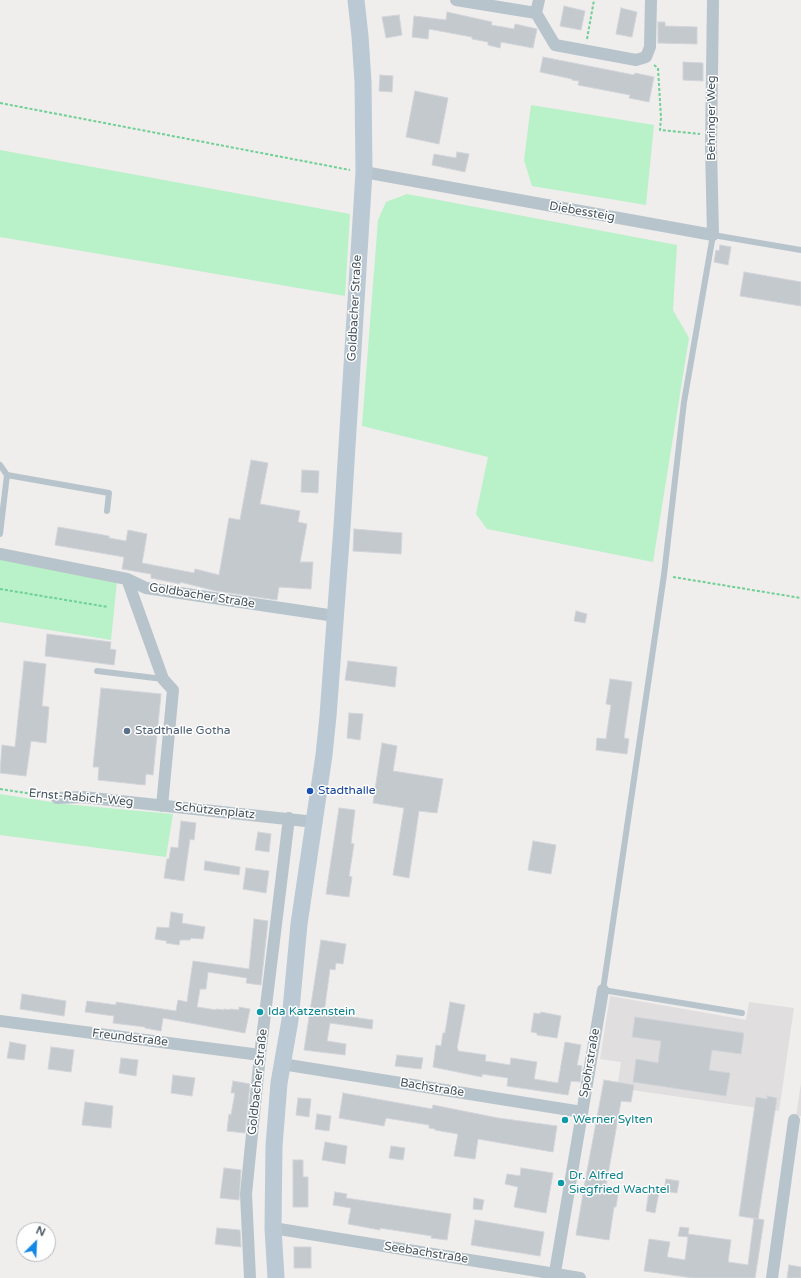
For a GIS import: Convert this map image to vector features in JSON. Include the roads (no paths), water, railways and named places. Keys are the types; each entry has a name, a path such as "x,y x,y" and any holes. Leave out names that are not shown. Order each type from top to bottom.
{"main road":[{"name":"Goldbacher Straße","path":"276,1278 273,1228 274,1146 279,1083 290,1020 299,924 315,822 328,716 336,616 364,172 363,82 356,0"}],"street":[{"path":"456,0 536,13"},
{"path":"539,0 536,13 555,45 636,60 646,57 650,47 651,0"},
{"name":"Behringer Weg","path":"713,0 711,135 713,235"},
{"name":"Diebessteig","path":"364,172 713,235"},
{"name":"Goldbacher Straße","path":"0,554 127,579 146,588 336,616"},
{"name":"Schützenplatz","path":"127,579 163,679 173,690 162,806 288,818"},
{"name":"Ernst-Rabich-Weg","path":"57,798 83,797 162,806"},
{"path":"288,818 315,822"},
{"name":"Goldbacher Straße","path":"250,1278 246,1194 260,1055 288,818"},
{"name":"Spohrstraße","path":"555,1276 604,990"},
{"name":"Freundstraße","path":"0,1021 260,1055"},
{"name":"Bachstraße","path":"282,1064 582,1112"},
{"path":"772,1278 794,1120"},
{"name":"Seebachstraße","path":"273,1228 555,1276 580,1278"}],"lane":[{"name":"Diebessteig","path":"713,235 801,250"},
{"path":"713,235 684,402 664,575 604,990 742,1013"},
{"path":"0,465 7,475 0,534"},
{"path":"7,475 109,493 107,511"},
{"path":"97,671 163,679"}],"place":[{"name":"Stadthalle Gotha","path":"127,731"},
{"name":"Stadthalle","path":"310,791"},
{"name":"Ida Katzenstein","path":"260,1012"},
{"name":"Werner Sylten","path":"565,1120"},
{"name":"Dr. Alfred Siegfried Wachtel","path":"561,1183"}]}
